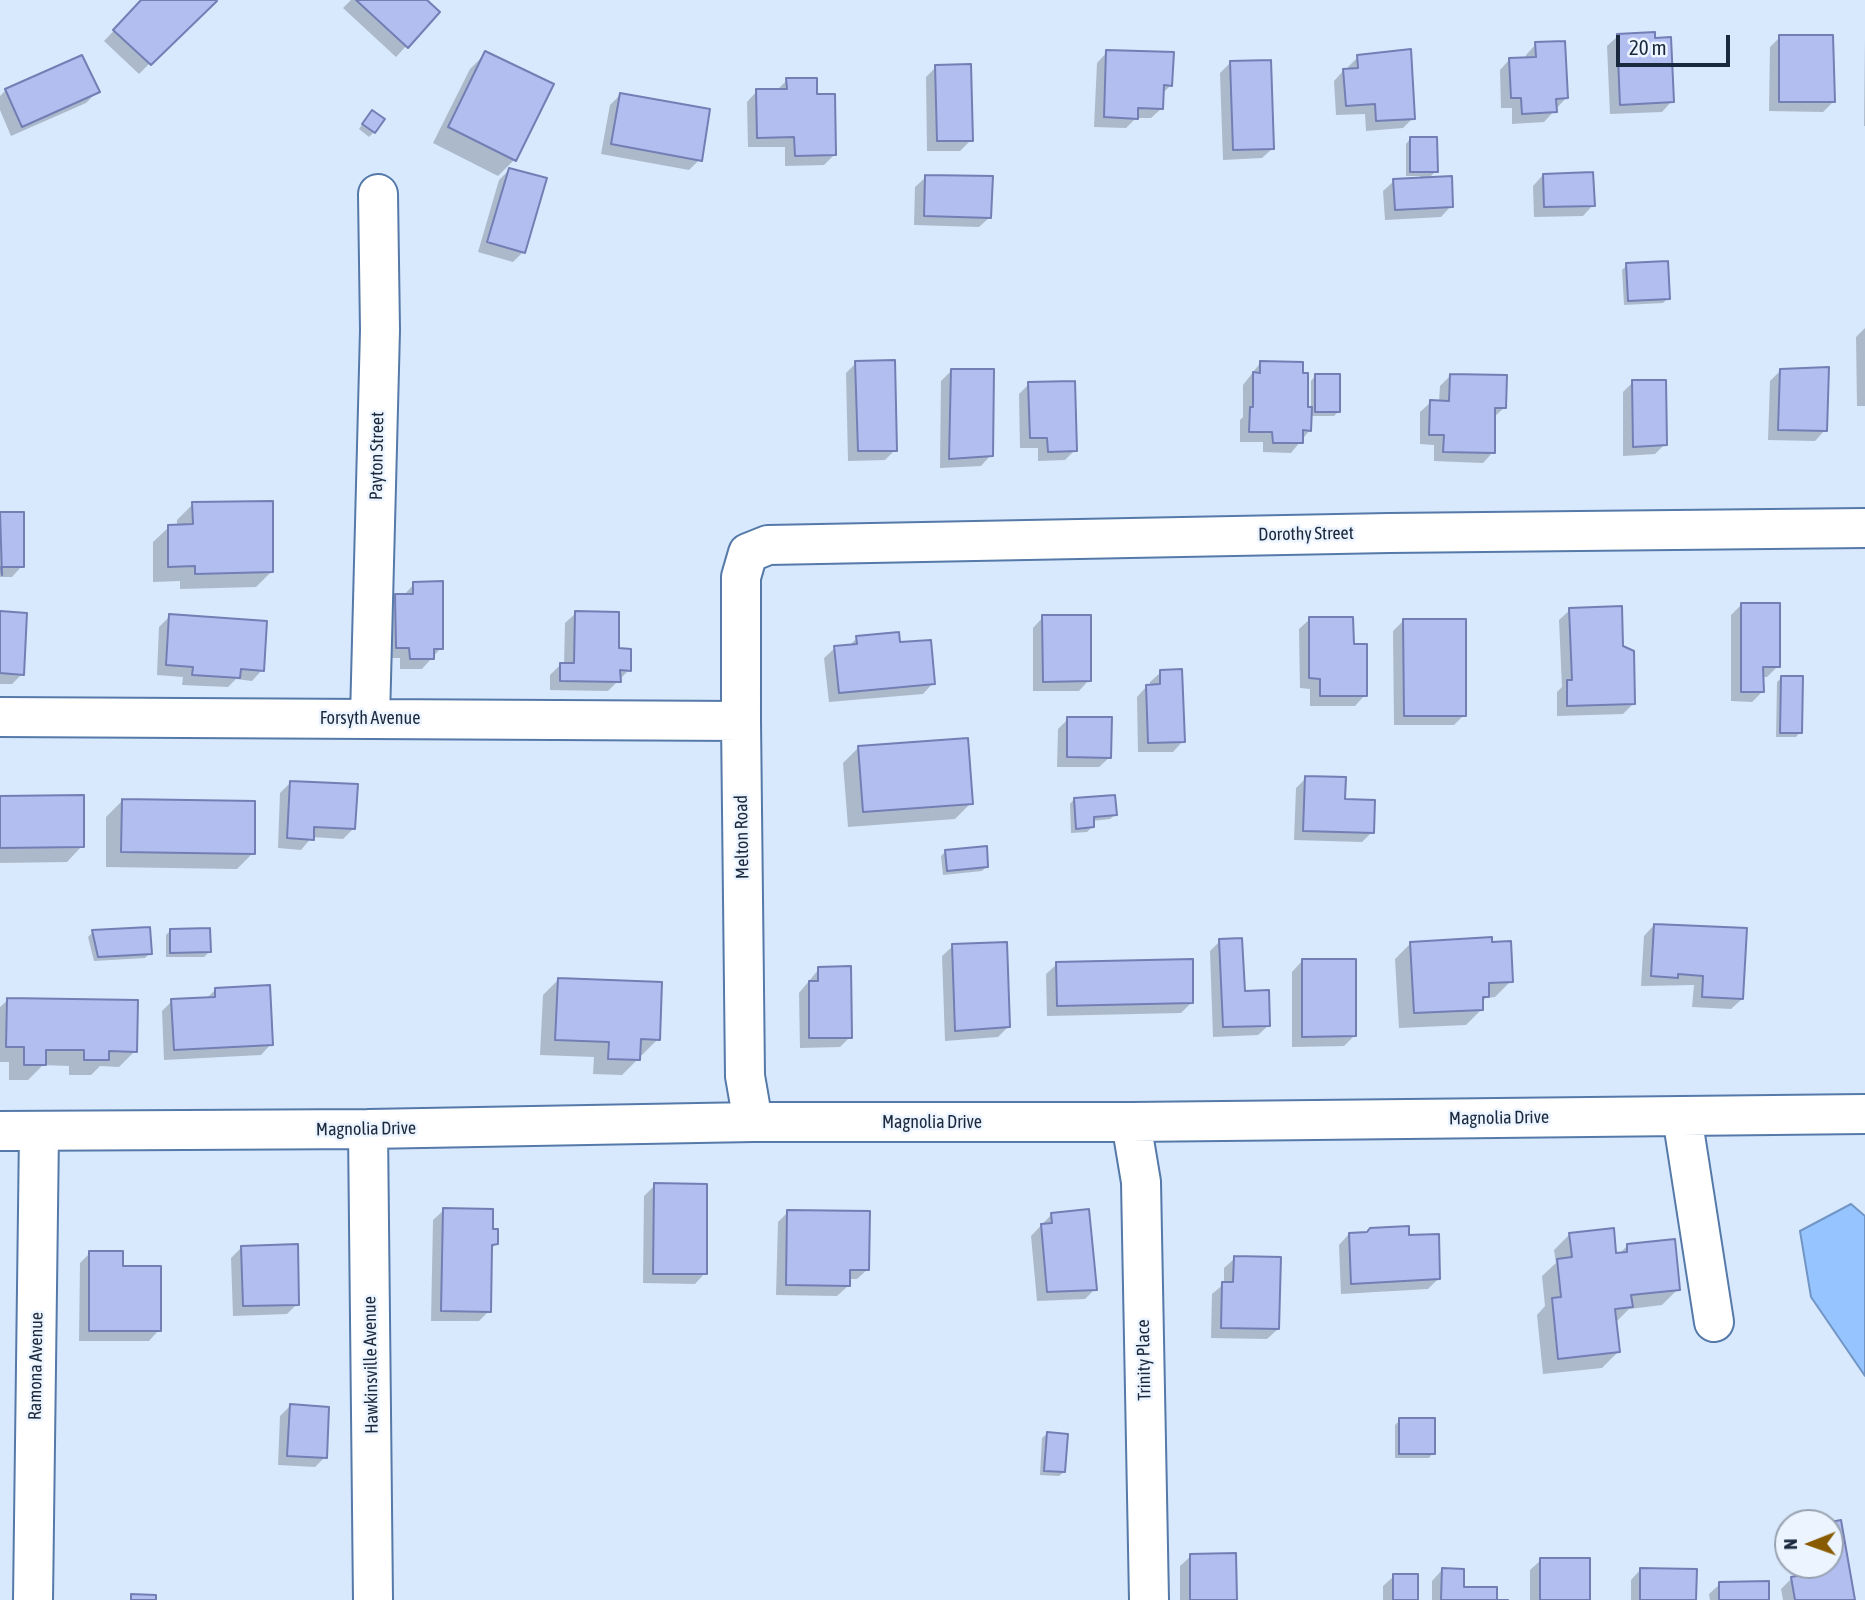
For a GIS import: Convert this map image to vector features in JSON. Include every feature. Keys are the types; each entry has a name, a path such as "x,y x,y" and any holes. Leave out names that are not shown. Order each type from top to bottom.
{"street":[{"name":"Payton Street","path":"370,718 380,330 378,194"},
{"name":"Dorothy Street","path":"748,553 768,545 1375,533 1865,528"},
{"name":"Melton Road","path":"748,553 741,577 741,721 746,1076 753,1122"},
{"name":"Forsyth Avenue","path":"0,717 741,721"},
{"name":"Magnolia Drive","path":"0,1131 368,1129 753,1122 1131,1122 1865,1114"},
{"path":"1682,1116 1714,1322"},
{"name":"Trinity Place","path":"1131,1122 1141,1182 1149,1600"},
{"name":"Hawkinsville Avenue","path":"368,1129 373,1600"},
{"name":"Ramona Avenue","path":"33,1600 39,1132"}],"water":[{"path":"1851,1204 1865,1216 1865,1376 1811,1297 1800,1231"}],"building":[{"path":"141,0 217,1 151,65 113,30"},
{"path":"356,0 427,0 440,12 408,48"},
{"path":"1655,32 1655,38 1671,37 1674,102 1620,105 1617,34"},
{"path":"1779,35 1833,35 1835,102 1779,102"},
{"path":"1565,41 1568,98 1556,99 1557,112 1522,114 1521,98 1511,98 1509,58 1536,57 1535,42"},
{"path":"1411,49 1415,119 1376,121 1375,104 1346,106 1343,69 1358,68 1357,55"},
{"path":"1106,50 1174,52 1172,86 1164,85 1163,109 1138,108 1138,119 1104,117"},
{"path":"485,51 554,84 516,161 448,127"},
{"path":"82,55 100,92 22,127 5,89"},
{"path":"1271,60 1274,149 1233,150 1230,61"},
{"path":"971,64 973,141 937,141 935,65"},
{"path":"786,78 817,78 817,94 835,94 836,155 795,156 794,137 757,138 756,89 787,89"},
{"path":"620,93 710,109 702,161 611,144"},
{"path":"372,110 385,119 375,133 362,124"},
{"path":"1410,137 1437,137 1438,172 1410,172"},
{"path":"509,168 547,178 525,253 487,242"},
{"path":"1593,172 1595,206 1544,207 1543,174"},
{"path":"925,175 993,176 991,218 924,216"},
{"path":"1452,176 1453,207 1395,210 1393,179"},
{"path":"1668,261 1670,299 1628,301 1626,263"},
{"path":"895,360 897,451 858,451 855,361"},
{"path":"1260,361 1303,362 1303,373 1308,373 1308,407 1312,407 1311,431 1303,430 1303,443 1273,443 1272,432 1249,432 1250,407 1253,407 1253,372 1260,373"},
{"path":"1829,367 1827,431 1778,430 1780,369"},
{"path":"951,369 994,369 993,456 949,459"},
{"path":"1315,374 1340,374 1340,412 1315,412"},
{"path":"1450,374 1507,375 1506,408 1495,408 1495,453 1443,452 1444,435 1429,435 1430,400 1449,401"},
{"path":"1632,380 1666,380 1667,445 1633,447"},
{"path":"1075,381 1077,451 1048,452 1047,438 1030,438 1028,382"},
{"path":"273,501 273,572 195,574 195,566 168,567 168,525 193,524 192,502"},
{"path":"0,512 24,512 24,567 2,567"},
{"path":"443,581 443,649 434,649 434,659 410,659 409,648 396,648 395,594 413,594 413,582"},
{"path":"1741,603 1780,603 1780,667 1763,667 1764,692 1741,692"},
{"path":"1622,606 1623,646 1634,651 1635,704 1567,706 1567,680 1572,680 1569,608"},
{"path":"0,611 27,613 24,675 0,673"},
{"path":"575,611 619,612 619,648 631,649 631,671 620,670 621,682 560,681 560,663 574,663"},
{"path":"169,614 267,621 264,671 241,669 240,678 192,675 193,667 166,665"},
{"path":"1042,615 1091,615 1091,681 1043,682"},
{"path":"1309,617 1353,617 1354,644 1367,644 1367,696 1320,696 1320,679 1309,678"},
{"path":"1403,619 1466,619 1466,716 1404,716"},
{"path":"899,632 900,642 931,640 935,684 839,693 834,646 857,644 856,636"},
{"path":"1182,669 1185,742 1148,743 1146,685 1160,684 1160,670"},
{"path":"1781,676 1803,676 1802,733 1780,733"},
{"path":"1067,717 1112,717 1111,758 1067,757"},
{"path":"968,738 973,804 863,812 858,746"},
{"path":"1305,776 1346,777 1345,799 1375,800 1374,833 1303,831"},
{"path":"290,781 358,784 355,829 314,827 314,840 287,838"},
{"path":"84,795 84,847 0,848 0,796"},
{"path":"1115,795 1117,815 1094,817 1094,827 1076,829 1074,798"},
{"path":"122,799 255,801 255,854 121,852"},
{"path":"987,846 988,867 947,871 945,850"},
{"path":"1654,924 1747,928 1743,999 1702,997 1703,976 1651,976"},
{"path":"150,927 152,954 98,957 92,930"},
{"path":"210,928 211,952 170,953 170,929"},
{"path":"1492,937 1492,942 1511,941 1513,982 1489,983 1489,997 1483,997 1483,1010 1414,1013 1410,942"},
{"path":"1242,938 1245,991 1269,990 1270,1026 1223,1027 1219,939"},
{"path":"1007,942 1010,1027 955,1031 952,944"},
{"path":"1193,959 1193,1003 1057,1006 1056,962"},
{"path":"1302,959 1356,959 1356,1036 1302,1037"},
{"path":"851,966 852,1038 809,1038 809,981 818,981 818,967"},
{"path":"558,978 662,982 660,1040 641,1039 640,1060 608,1059 609,1042 555,1040"},
{"path":"270,985 273,1045 174,1050 171,999 215,997 215,988"},
{"path":"7,998 138,1000 137,1052 109,1051 109,1060 84,1060 84,1050 46,1050 46,1065 24,1065 24,1047 6,1047"},
{"path":"654,1183 707,1184 707,1274 653,1274"},
{"path":"443,1208 493,1209 493,1229 498,1229 498,1244 492,1245 491,1312 441,1311"},
{"path":"1089,1209 1097,1290 1047,1292 1041,1224 1052,1223 1051,1213"},
{"path":"787,1210 870,1211 869,1270 850,1270 850,1286 786,1285"},
{"path":"1409,1226 1409,1235 1439,1234 1440,1279 1351,1284 1349,1233 1367,1232 1370,1228"},
{"path":"1614,1228 1616,1253 1627,1252 1627,1244 1675,1239 1680,1290 1631,1295 1633,1307 1615,1309 1620,1352 1558,1359 1552,1298 1561,1297 1557,1259 1572,1257 1569,1233"},
{"path":"298,1244 299,1305 243,1306 241,1246"},
{"path":"89,1251 123,1251 123,1266 161,1266 161,1331 89,1331"},
{"path":"1234,1256 1281,1257 1279,1329 1221,1328 1222,1282 1233,1282"},
{"path":"290,1404 329,1407 327,1458 287,1456"},
{"path":"1399,1418 1435,1418 1435,1454 1399,1454"},
{"path":"1047,1432 1068,1434 1065,1472 1044,1471"},
{"path":"1844,1537 1855,1600 1795,1600 1791,1579 1844,1579"},
{"path":"1236,1553 1237,1600 1190,1600 1190,1554"},
{"path":"1540,1558 1590,1558 1590,1600 1540,1600"},
{"path":"1442,1568 1464,1569 1464,1587 1497,1587 1497,1600 1441,1600"},
{"path":"1640,1568 1697,1569 1696,1600 1640,1600"},
{"path":"1393,1574 1418,1574 1418,1600 1393,1600"},
{"path":"1769,1581 1769,1600 1719,1600 1719,1582"},
{"path":"131,1594 156,1595 156,1600 131,1600"}]}
